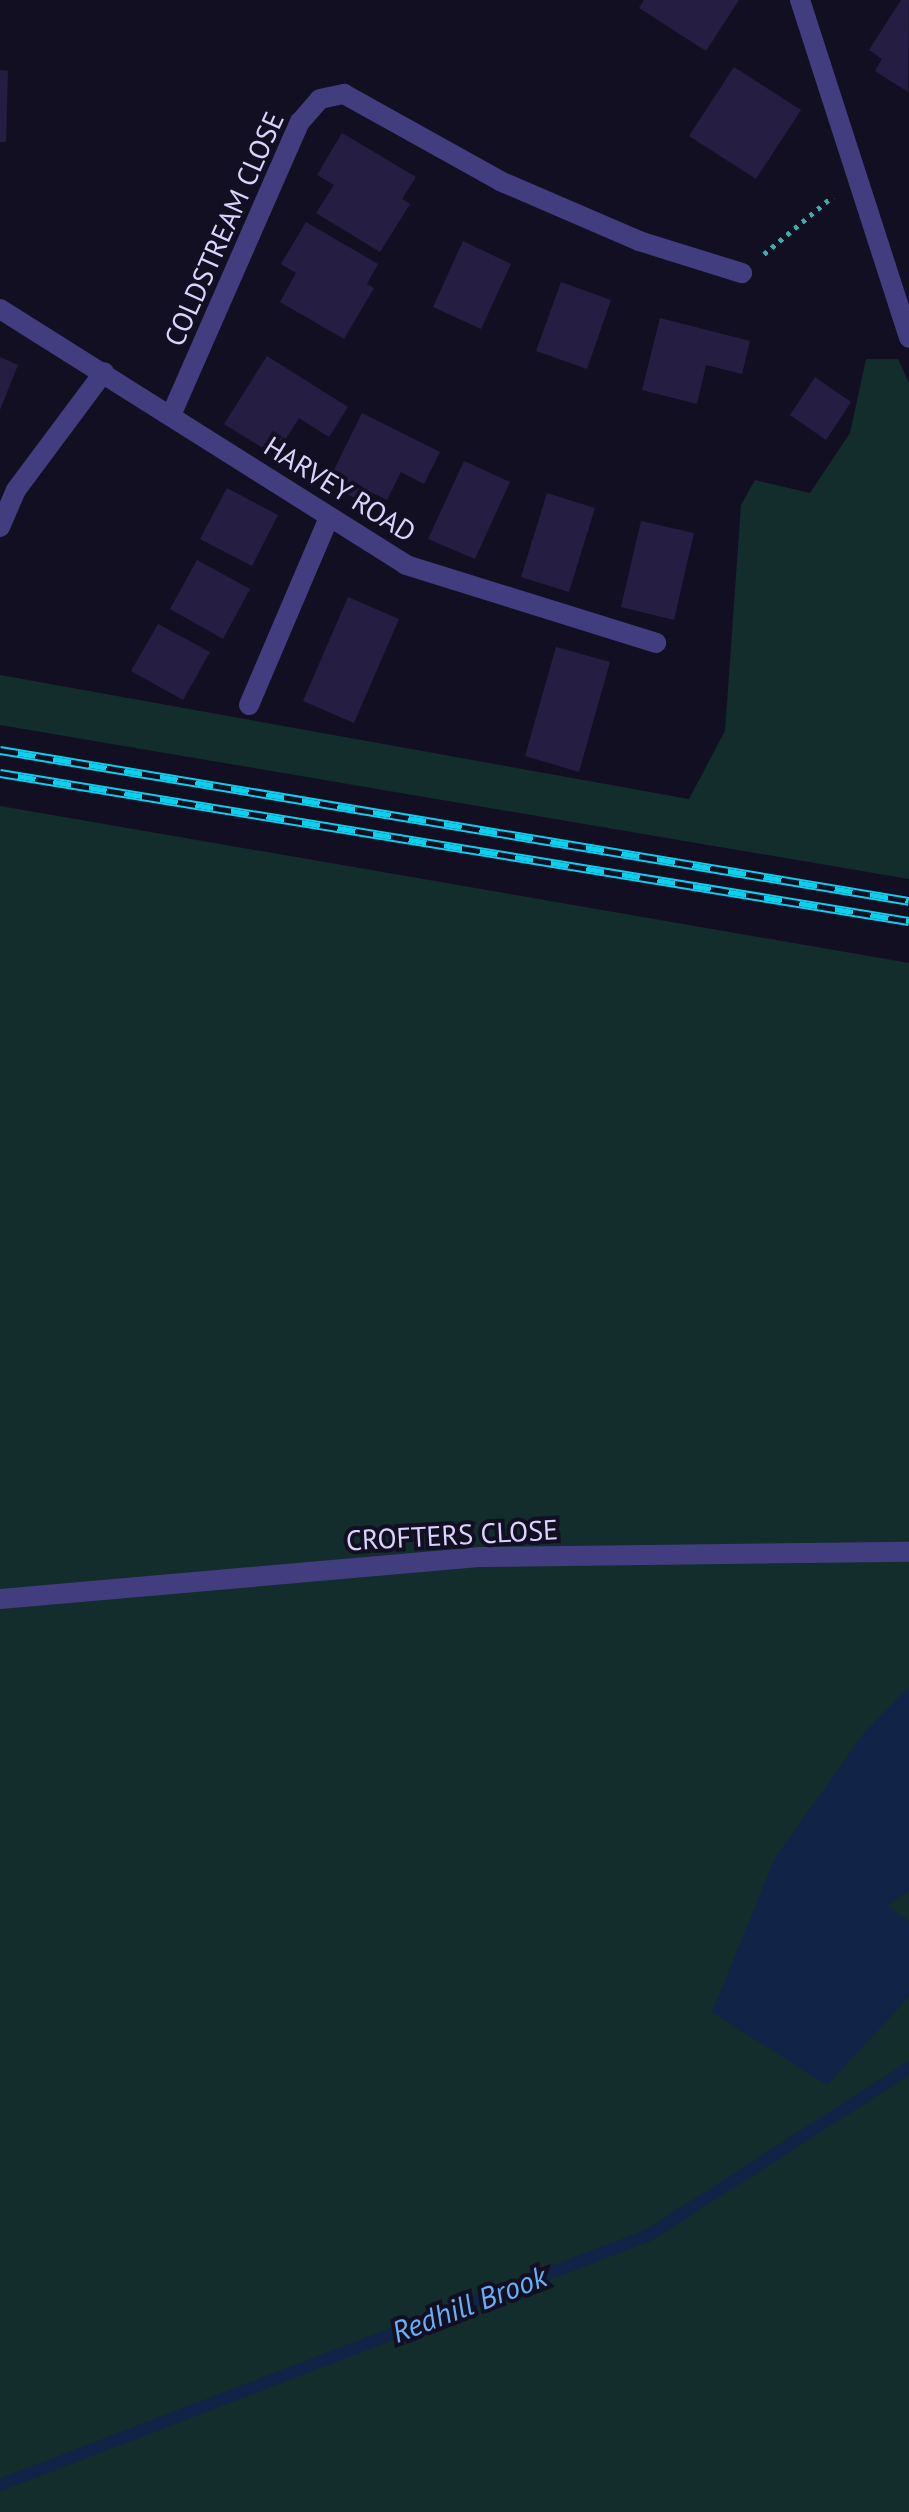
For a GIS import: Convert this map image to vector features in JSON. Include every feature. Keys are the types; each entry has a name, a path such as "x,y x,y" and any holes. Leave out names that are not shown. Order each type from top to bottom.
{"street":[{"path":"800,0 909,338"},
{"name":"COLDSTREAM CLOSE","path":"172,413 300,122 320,99 344,94 500,181 639,241 742,273"},
{"name":"HARVEY ROAD","path":"0,309 172,413 328,520 406,565 656,643"},
{"path":"0,527 16,490 104,372"},
{"path":"249,705 328,520"},
{"name":"CROFTERS CLOSE","path":"0,1599 481,1557 909,1552"}],"path":[{"path":"742,273 856,177"}],"green space":[{"path":"866,359 898,359 909,383 909,879 0,725 0,675 689,799 725,731 741,505 755,480 810,493 850,433"},
{"path":"0,806 909,963 909,2512 0,2512"}],"water":[{"path":"909,1687 909,1890 887,1906 909,1921 909,1997 827,2085 712,2012 775,1858 864,1733"}],"building":[{"path":"644,0 739,0 706,51 639,8"},
{"path":"901,0 909,0 908,92 875,71 882,59 869,50"},
{"path":"734,67 801,110 756,179 689,136"},
{"path":"0,70 8,71 6,142 0,142"},
{"path":"342,133 416,177 402,199 410,204 380,252 316,213 334,185 317,175"},
{"path":"306,222 378,264 367,284 374,288 344,339 280,302 296,273 281,264"},
{"path":"463,241 511,264 481,329 433,307"},
{"path":"561,282 611,300 587,369 536,351"},
{"path":"660,318 750,341 742,374 706,365 697,404 642,390"},
{"path":"267,356 348,407 329,437 299,418 283,443 274,437 266,450 224,424"},
{"path":"0,357 18,365 0,410"},
{"path":"815,377 851,402 826,440 790,415"},
{"path":"362,413 440,452 424,484 401,472 387,500 373,493 367,504 327,484"},
{"path":"464,461 510,482 475,559 428,539"},
{"path":"227,488 278,515 252,566 200,539"},
{"path":"547,493 595,508 569,592 521,577"},
{"path":"641,521 694,533 674,620 621,607"},
{"path":"197,560 250,589 223,639 170,609"},
{"path":"348,597 399,619 354,723 303,701"},
{"path":"158,624 210,652 183,700 131,671"},
{"path":"556,647 610,662 579,772 525,756"}],"waterway":[{"name":"Redhill Brook","path":"0,2485 649,2235 909,2068"}],"railway":[{"path":"0,750 909,901"},
{"path":"0,773 909,921"}]}
